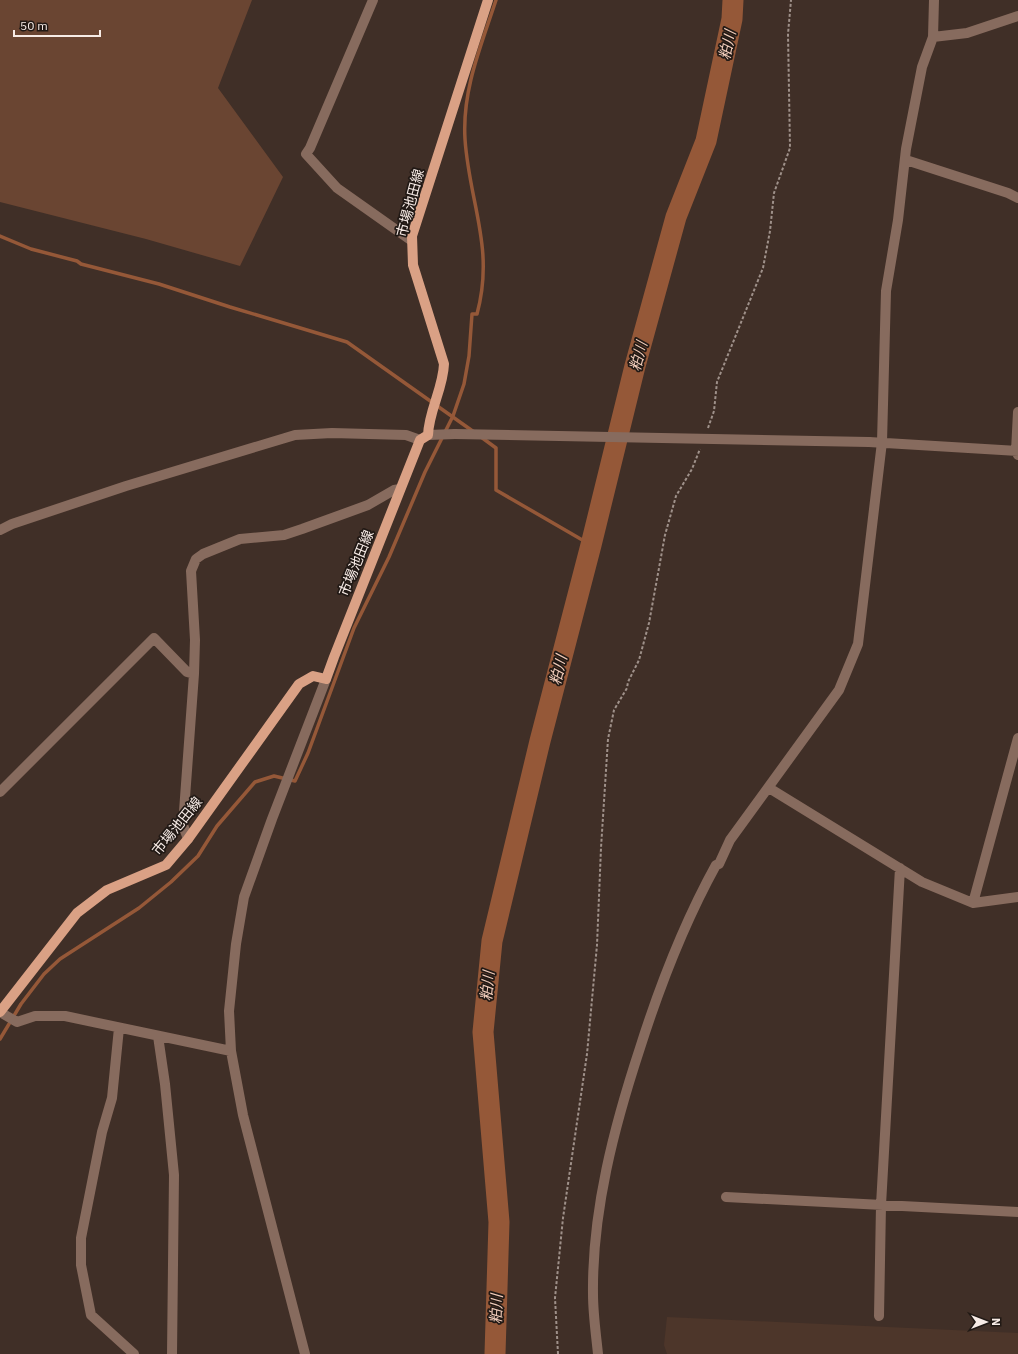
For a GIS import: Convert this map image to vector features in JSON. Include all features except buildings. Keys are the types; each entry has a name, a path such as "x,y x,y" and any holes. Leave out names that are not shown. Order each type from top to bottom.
{"main road":[{"name":"市場池田線","path":"0,1012 77,913 107,890 166,865 188,839 299,684 313,676 326,679 400,490 424,438 444,376 444,364 413,265 412,241 488,0"}],"street":[{"path":"373,0 310,148 306,154 337,188 412,241"},
{"path":"598,1354 592,1294 596,1235 606,1175 622,1102 650,1016 698,898 716,865 719,864 730,840 839,690 858,644 882,442 886,291 906,160 906,149 922,67 934,37 934,0"},
{"path":"934,37 967,33 1018,16"},
{"path":"906,160 1008,193 1018,198"},
{"path":"0,530 12,524 126,486 295,435 332,433 406,435 424,438 455,434 882,442 1017,452 1018,412"},
{"path":"188,839 183,825 194,674 191,571 196,559 203,554 240,539 284,535 302,529 368,505 394,490 400,490"},
{"path":"0,792 154,638 187,672 194,674"},
{"path":"305,1354 243,1115 231,1051 229,1012 236,944 244,897 272,819 326,679"},
{"path":"973,903 1018,738"},
{"path":"768,788 922,882 973,903 1018,897"},
{"path":"879,1316 881,1205 900,868"},
{"path":"0,1012 17,1022 35,1016 65,1016 231,1051"},
{"path":"119,1028 112,1098 102,1132 81,1238 81,1265 91,1315 134,1354"},
{"path":"158,1036 165,1084 174,1175 172,1354"},
{"path":"726,1197 1018,1212"}],"path":[{"path":"706,433 714,411 717,382 763,268 770,231 774,193 790,148 788,34 791,0"},
{"path":"558,1354 555,1298 563,1218 588,1054 597,945 600,848 608,739 614,710 627,688 628,682 638,660 647,630 665,535 676,496 692,469 700,448"}],"shaded area":[{"path":"0,0 252,0 218,88 283,177 240,266 146,239 0,202"},
{"path":"667,1317 1018,1333 1018,1354 667,1354 664,1345"}],"waterway":[{"path":"0,1039 21,1004 44,974 60,959 139,908 171,882 198,856 217,826 255,782 274,776 295,781 308,753 354,628 389,557 425,472 453,416 464,384 469,356 472,314 477,314 482,290 483,268 479,225 467,162 465,139 466,103 474,68 496,0"},
{"name":"粕川","path":"495,1354 499,1222 483,1032 492,941 540,741 591,545 635,366 676,217 706,141 732,19 733,0"},
{"path":"0,236 31,249 77,261 81,264 159,284 347,342 474,432"},
{"path":"481,437 496,448 496,490 591,545"}]}
